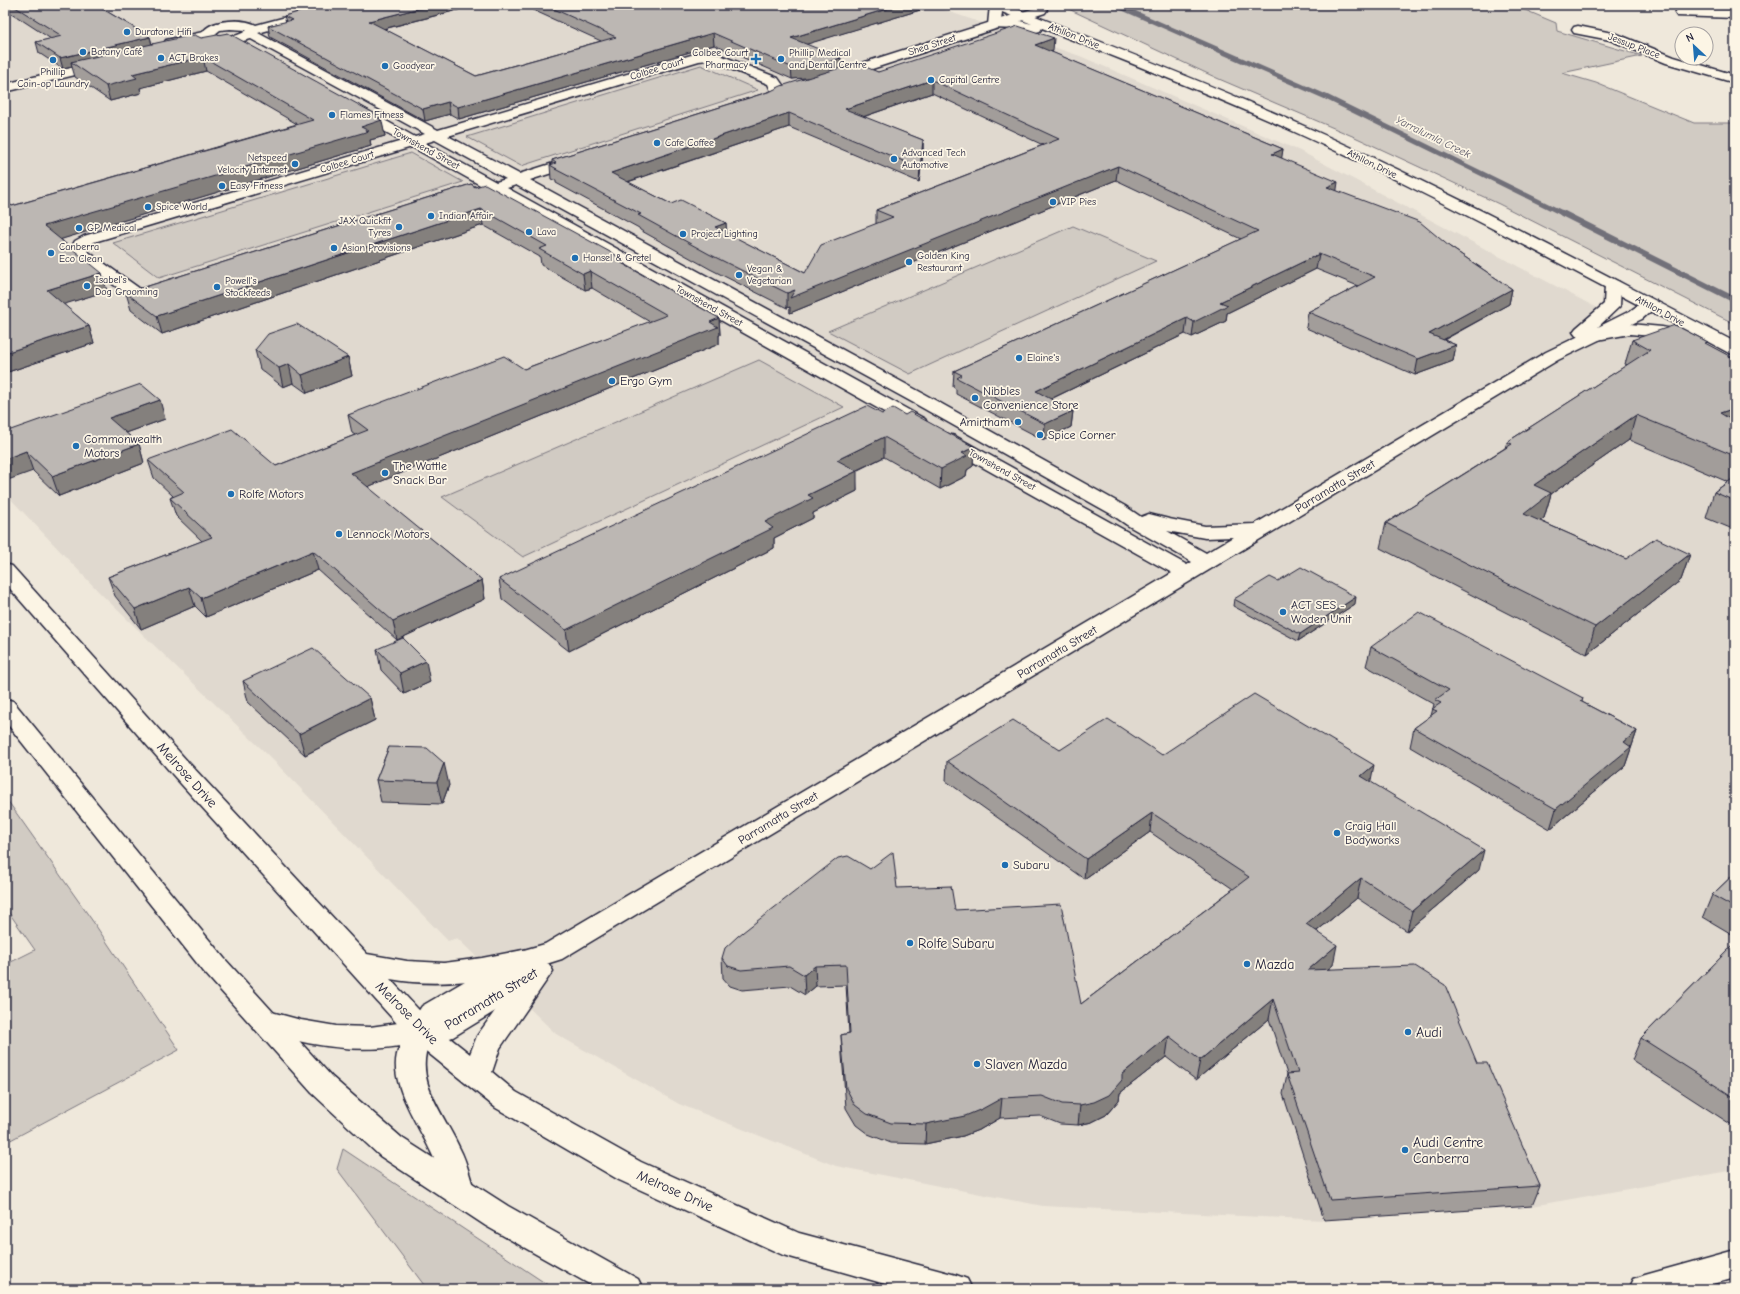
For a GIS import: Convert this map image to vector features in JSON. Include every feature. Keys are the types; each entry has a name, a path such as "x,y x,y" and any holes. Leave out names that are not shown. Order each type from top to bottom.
{"street":[{"path":"160,49 219,38 242,37 251,30 319,5"},
{"path":"270,62 219,38 211,30 221,26 235,25 251,30 345,5"},
{"path":"996,5 994,25 1020,25 1066,32"},
{"name":"Athllon Drive","path":"996,5 1031,10 1122,43 1304,122 1473,200 1613,278 1650,305 1735,350"},
{"name":"Athllon Drive","path":"1031,10 1066,32 1175,76 1304,132 1735,335"},
{"name":"Shea Street","path":"823,81 994,25 1031,10"},
{"path":"1681,12 1735,14"},
{"name":"Townshend Street","path":"251,30 518,180 918,398 1118,510 1134,521 1207,562"},
{"name":"Jessup Place","path":"1578,30 1613,37 1670,60 1735,79"},
{"name":"Colbee Court","path":"708,56 716,58 781,88 766,100 152,297 138,295 80,253 79,248 81,244 89,239 437,135 698,57 708,56"},
{"path":"5,82 114,59 5,88"},
{"name":"Townshend Street","path":"342,102 1188,574"},
{"name":"Parramatta Street","path":"1560,352 1612,306 1613,278"},
{"name":"Parramatta Street","path":"460,1192 446,1150 428,1120 414,1092 410,1067 412,1050 421,1031 432,1014 538,961 1560,352 1596,335 1650,305"},
{"path":"1596,335 1630,330 1662,332 1735,350"},
{"name":"Townshend Street","path":"1118,510 1166,525 1205,532 1261,530"},
{"name":"Melrose Drive","path":"5,570 181,769 421,1031 506,1100 630,1171 794,1245 956,1289"},
{"path":"5,706 214,965 322,1085 391,1146 497,1216 627,1289"},
{"path":"358,963 421,973 456,972 538,961"},
{"path":"477,1076 487,1044 538,961"},
{"path":"264,1021 301,1031 336,1037 370,1038 421,1031"},
{"path":"1644,1289 1735,1264"}],"shaded area":[{"path":"5,5 929,5 1080,56 1300,151 1735,381 1735,1170 1532,1206 1324,1220 1043,1206 836,1166 679,1104 556,1034 457,938 448,941 274,761 101,594 5,493"},
{"path":"1060,5 1513,5 1556,23 1557,31 1642,56 1562,73 1596,83 1694,123 1735,123 1735,324 1499,204 1357,138 1219,79"},
{"path":"701,65 758,90 521,166 467,137"},
{"path":"411,153 463,182 159,278 113,243"},
{"path":"1073,226 1156,261 910,374 828,331"},
{"path":"759,360 844,407 523,557 442,497"},
{"path":"5,797 94,923 179,1050 5,1143 5,965 35,950 5,907"},
{"path":"343,1149 554,1289 427,1289 337,1169"}],"building":[{"path":"12,5 96,5 150,37 60,58 36,42 62,36"},
{"path":"324,5 432,5 369,21 476,76 616,37 545,5 900,5 791,38 841,58 819,65 791,67 713,33 458,107 448,102 423,109 268,26 292,20 284,16"},
{"path":"1018,26 1054,38 1035,45 1283,149 1272,154 1338,182 1327,187 1420,222 1450,247 1512,289 1429,334 1456,345 1418,359 1308,312 1375,277 1319,254 1220,302 1228,305 1194,322 1187,318 1036,391 1073,411 1045,424 957,378 962,375 954,371 1258,231 1118,166 790,298 795,290 787,293 709,254 638,215 641,214 550,165 556,163 552,160 856,63 878,72","holes":["932,80 1059,139 876,210 893,217 821,245 805,273 715,227 726,223 681,200 671,204 611,173 789,113 920,168 923,140 845,109"]},
{"path":"228,33 381,117 378,118 382,120 361,127 369,131 44,226 102,273 47,290 89,326 5,353 5,200 12,206 313,120 203,57 132,74 137,78 106,86 71,62 188,36 195,35 201,38"},
{"path":"471,184 475,187 485,184 623,259 618,261 719,318 710,322 718,327 351,473 482,580 393,621 313,551 201,598 189,587 135,609 108,577 212,537 170,498 184,492 148,460 232,429 276,466 368,430 348,415 504,356 524,369 667,315 590,271 583,274 539,249 547,246 481,209 157,316 126,293"},
{"path":"297,324 348,357 302,375 289,364 279,368 255,350 268,334"},
{"path":"1675,325 1708,342 1705,343 1735,359 1735,408 1720,413 1735,422 1735,456 1636,415 1534,485 1551,493 1524,514 1626,559 1656,538 1690,554 1595,627 1386,523 1512,444 1507,442 1650,350 1632,340"},
{"path":"141,384 160,400 109,418 139,444 52,476 26,451 5,459 5,432"},
{"path":"867,406 882,414 893,408 905,415 910,412 974,447 962,453 967,456 941,469 884,437 837,460 857,471 808,495 813,498 765,522 773,528 566,630 499,579"},
{"path":"1735,477 1735,501 1714,492"},
{"name":"ACT SES - Woden Unit","path":"1301,567 1356,597 1300,634 1234,599 1270,577 1278,581"},
{"path":"1419,612 1583,698 1580,701 1637,731 1624,742 1631,747 1556,809 1414,728 1437,711 1432,709 1441,703 1435,700 1449,690 1371,647"},
{"path":"403,638 426,661 400,673 377,649"},
{"path":"313,648 370,698 299,734 243,681"},
{"path":"1254,694 1374,765 1361,776 1484,850 1412,911 1361,878 1306,924 1337,945 1308,970 1415,966 1445,985 1477,1063 1487,1063 1540,1186 1330,1200 1287,1074 1298,1073 1273,999 1200,1060 1169,1036 1122,1074 1122,1080 1109,1095 1094,1102 1080,1105 1062,1104 1042,1096 1002,1098 965,1116 926,1124 891,1123 867,1114 855,1105 846,1088 841,1035 850,1033 846,965 815,966 804,975 789,966 741,970 728,966 722,958 725,948 738,936 838,858 848,856 870,869 893,852 897,888 951,886 955,910 1061,904 1081,1004 1249,877 1152,813 1086,859 947,761 1013,720 1060,750 1108,719 1162,755"},
{"path":"389,747 427,748 444,763 437,782 376,780"},
{"path":"1735,873 1735,908 1712,895"},
{"path":"1735,943 1735,1098 1641,1038"}],"waterway":[{"name":"Yarralumla Creek","path":"1116,5 1326,97 1563,214"},
{"name":"Yarralumla Creek","path":"1563,214 1735,300"}],"place":[{"name":"Duratone Hifi","path":"127,32"},
{"name":"Botany Café","path":"83,52"},
{"name":"ACT Brakes","path":"161,58"},
{"name":"Colbee Court Pharmacy","path":"756,59"},
{"name":"Phillip Medical and Dental Centre","path":"781,59"},
{"name":"Phillip Coin-op Laundry","path":"53,60"},
{"name":"Goodyear","path":"385,66"},
{"name":"Capital Centre","path":"931,80"},
{"name":"Flames Fitness","path":"332,115"},
{"name":"Cafe Coffee","path":"657,143"},
{"name":"Advanced Tech Automotive","path":"894,159"},
{"name":"Netspeed Velocity Internet","path":"295,164"},
{"name":"Easy Fitness","path":"222,186"},
{"name":"VIP Pies","path":"1053,202"},
{"name":"Spice World","path":"148,207"},
{"name":"Indian Affair","path":"431,216"},
{"name":"JAX Quickfit Tyres","path":"399,227"},
{"name":"GP Medical","path":"79,228"},
{"name":"Lava","path":"529,232"},
{"name":"Project Lighting","path":"683,234"},
{"name":"Asian Provisions","path":"334,248"},
{"name":"Canberra Eco Clean","path":"51,253"},
{"name":"Hansel & Gretel","path":"575,258"},
{"name":"Golden King Restaurant","path":"909,262"},
{"name":"Vegan & Vegetarian","path":"739,275"},
{"name":"Isabel’s Dog Grooming","path":"87,286"},
{"name":"Powell’s Stockfeeds","path":"217,287"},
{"name":"Elaine's","path":"1019,358"},
{"name":"Ergo Gym","path":"612,381"},
{"name":"Nibbles Convenience Store","path":"975,398"},
{"name":"Amirtham","path":"1018,422"},
{"name":"Spice Corner","path":"1040,435"},
{"name":"Commonwealth Motors","path":"76,446"},
{"name":"The Wattle Snack Bar","path":"385,473"},
{"name":"Rolfe Motors","path":"231,494"},
{"name":"Lennock Motors","path":"339,534"},
{"name":"ACT SES - Woden Unit","path":"1283,612"},
{"name":"Craig Hall Bodyworks","path":"1337,833"},
{"name":"Subaru","path":"1005,865"},
{"name":"Rolfe Subaru","path":"910,943"},
{"name":"Mazda","path":"1247,964"},
{"name":"Audi","path":"1408,1032"},
{"name":"Slaven Mazda","path":"977,1064"},
{"name":"Audi Centre Canberra","path":"1405,1150"}]}
